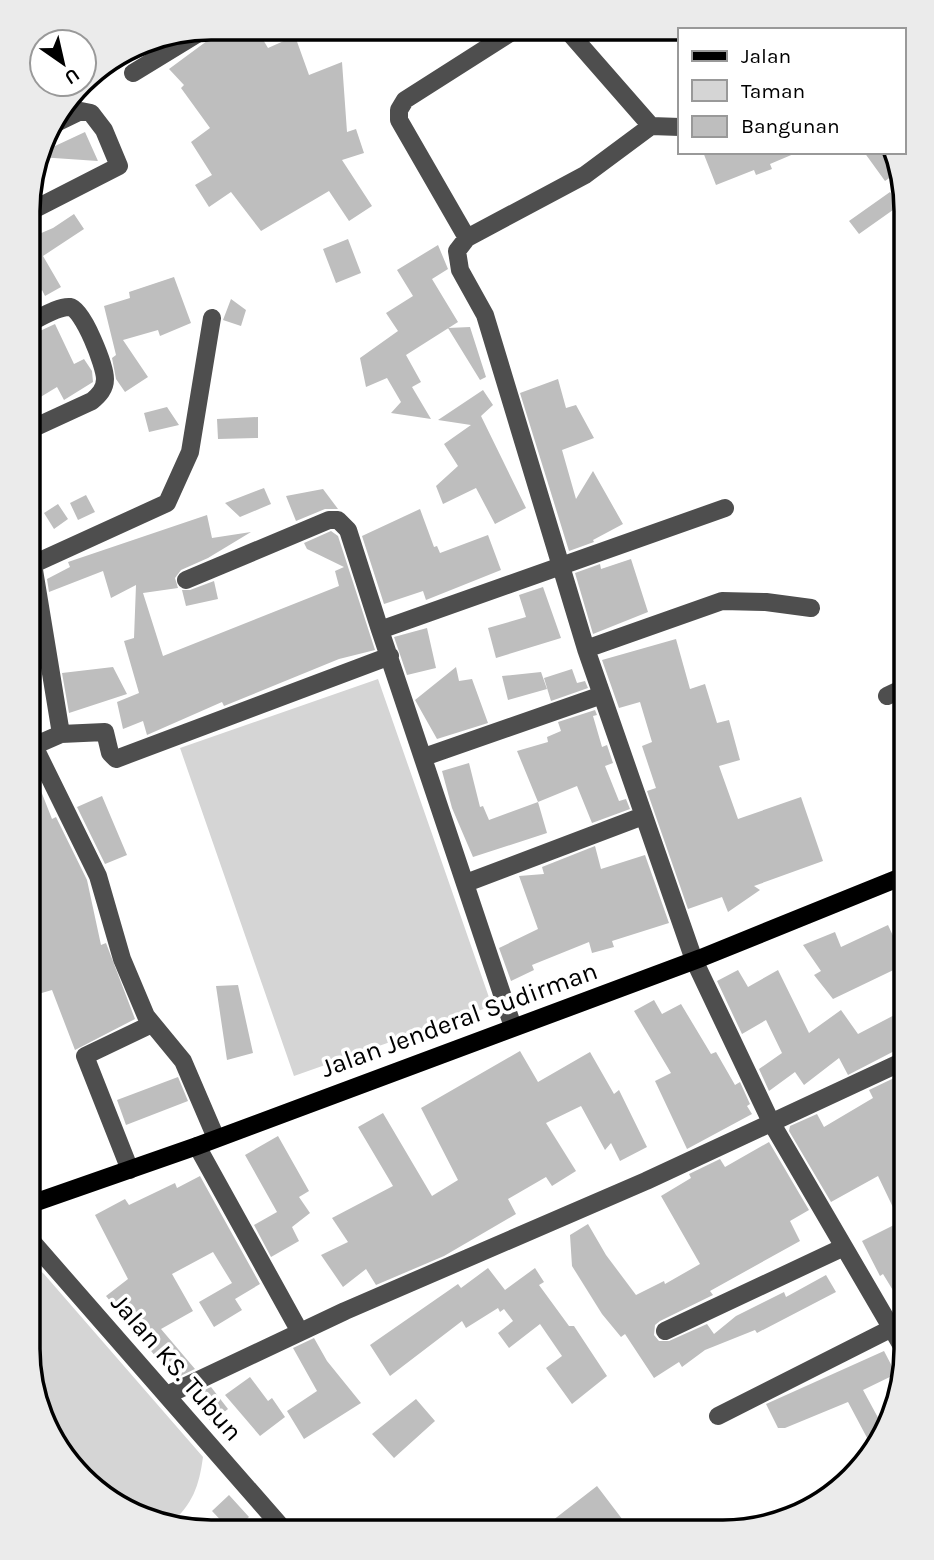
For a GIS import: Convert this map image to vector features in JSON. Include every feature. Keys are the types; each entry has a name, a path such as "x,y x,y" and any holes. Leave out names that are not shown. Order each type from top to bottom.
{"main road":[{"name":"Jalan Jenderal Sudirman","path":"40,1201 197,1146 694,960 893,880"}],"street":[{"path":"467,238 399,120 399,110 405,100 499,40"},
{"path":"576,40 651,126"},
{"path":"133,73 181,44"},
{"path":"40,206 119,166 104,130 92,113 81,111 68,117"},
{"path":"678,127 651,126 585,175 467,238 457,251 460,270 485,315 586,649 694,960 771,1122 844,1247 893,1317"},
{"path":"40,318 61,308 71,307 78,311 105,376 100,395 40,425"},
{"path":"40,561 167,503 190,452 212,318"},
{"path":"380,630 725,508"},
{"path":"186,580 330,520 338,520 348,530 513,1027"},
{"path":"586,649 722,601 766,602 811,608"},
{"path":"40,616 61,734"},
{"path":"40,743 61,734 105,732 110,753 116,759 390,656"},
{"path":"887,696 894,693"},
{"path":"424,757 602,695"},
{"path":"40,764 98,876 122,959 152,1024 183,1061 216,1138"},
{"path":"466,883 643,816"},
{"path":"130,1170 85,1056 152,1024"},
{"path":"167,1395 300,1332 646,1181 893,1066"},
{"path":"197,1146 300,1332"},
{"path":"665,1331 844,1247"},
{"name":"Jalan KS. Tubun","path":"40,1251 275,1520"},
{"path":"718,1416 893,1327"}],"green space":[{"path":"378,679 492,1006 294,1076 180,748"},
{"path":"40,1270 203,1457 194,1494 178,1516 167,1514 126,1497 90,1470 63,1434 49,1404 44,1382 40,1349"}],"building":[{"path":"207,41 264,41 268,48 284,41 297,41 309,75 342,62 347,132 356,129 364,153 342,160 372,206 349,221 329,191 261,231 231,192 209,207 195,185 212,175 191,142 210,128 181,88 184,85 169,69"},
{"path":"85,132 98,161 49,158 53,147"},
{"path":"704,154 794,154 770,164 772,169 756,175 754,170 716,185"},
{"path":"865,154 884,154 890,178 885,181"},
{"path":"890,192 893,195 894,209 859,234 849,221"},
{"path":"74,214 84,229 43,256 61,287 45,296 42,290 40,292 40,234"},
{"path":"348,239 361,273 336,283 323,249"},
{"path":"438,245 448,269 432,279 458,322 406,355 421,382 412,387 431,419 391,413 401,402 387,378 366,387 360,358 398,331 386,313 413,296 397,270"},
{"path":"174,277 191,323 160,336 158,330 123,340 148,377 125,392 116,379 112,358 116,355 104,306 130,298 129,292"},
{"path":"231,299 246,310 241,326 223,320"},
{"path":"55,324 74,364 84,359 92,371 93,382 64,400 57,387 40,397 40,331"},
{"path":"470,327 486,377 480,380 448,328"},
{"path":"558,379 566,408 576,405 594,438 562,450 576,499 593,471 623,524 593,540 594,542 569,551 520,393"},
{"path":"483,390 493,405 481,416 526,508 495,524 476,488 443,504 436,486 458,466 444,444 471,425 438,420"},
{"path":"167,407 179,425 149,432 144,413"},
{"path":"258,417 258,438 218,439 217,419"},
{"path":"264,488 271,504 240,517 225,503"},
{"path":"323,489 338,509 325,509 296,521 286,496"},
{"path":"86,495 95,512 78,520 70,503"},
{"path":"58,504 68,519 54,529 44,513"},
{"path":"420,509 434,547 437,546 440,553 488,535 501,570 426,600 423,591 384,604 362,536"},
{"path":"207,515 212,538 251,532 208,558 181,570 175,578 178,588 143,593 163,656 339,586 335,571 344,567 307,549 304,543 331,531 338,536 375,650 339,659 224,706 222,702 147,735 143,721 123,729 117,702 139,693 124,641 134,638 136,585 111,598 103,571 49,592 47,579 70,567 68,562"},
{"path":"631,559 648,612 593,634 575,573 600,564 601,569"},
{"path":"214,581 218,599 186,606 182,590 190,590"},
{"path":"543,587 561,638 496,658 488,628 526,617 519,595"},
{"path":"427,628 436,668 407,675 394,637"},
{"path":"676,639 690,689 705,684 717,723 729,720 740,760 719,766 738,819 801,797 823,861 754,886 760,890 728,912 722,897 688,909 647,791 656,788 642,746 652,742 640,702 619,708 602,660"},
{"path":"113,667 127,694 69,713 62,673"},
{"path":"456,667 459,681 472,679 488,723 437,739 415,700"},
{"path":"572,669 577,683 585,681 588,688 551,701 544,678"},
{"path":"541,672 547,689 508,700 502,676"},
{"path":"595,710 597,715 593,716 602,747 607,745 613,763 605,766 619,801 626,799 630,809 592,823 577,786 538,802 517,751 548,742 547,737 561,731 558,722"},
{"path":"469,763 480,807 483,806 489,820 538,802 547,833 473,857 452,808 442,771"},
{"path":"40,788 52,819 56,817 87,880 101,945 106,943 135,1019 75,1050 52,990 40,994"},
{"path":"102,796 127,855 105,864 77,807"},
{"path":"595,846 601,869 645,855 669,923 612,941 614,947 592,953 589,942 532,965 534,970 511,981 499,948 538,929 519,876 544,874 542,867"},
{"path":"888,925 893,937 893,970 833,999 814,975 821,971 803,945 835,932 841,947"},
{"path":"738,970 748,987 778,970 809,1033 841,1010 858,1034 893,1016 893,1052 848,1075 839,1058 804,1085 795,1072 769,1091 759,1069 782,1053 766,1020 742,1034 717,981"},
{"path":"238,985 253,1053 227,1060 216,986"},
{"path":"654,1000 662,1014 681,1004 711,1054 716,1052 735,1085 740,1082 750,1104 747,1106 752,1114 687,1149 655,1081 671,1073 634,1011"},
{"path":"520,1051 538,1082 590,1052 614,1094 619,1090 647,1147 620,1161 611,1143 605,1150 581,1106 546,1123 576,1171 552,1186 546,1177 508,1199 516,1214 444,1256 376,1285 366,1269 343,1287 321,1255 348,1242 332,1218 393,1186 358,1127 383,1113 432,1196 458,1180 421,1108"},
{"path":"178,1077 188,1101 126,1125 117,1100"},
{"path":"893,1078 893,1208 878,1176 831,1202 789,1131 790,1126 817,1114 824,1127 873,1098 869,1090"},
{"path":"278,1136 309,1191 299,1197 310,1213 292,1227 299,1241 271,1257 254,1225 277,1212 245,1155"},
{"path":"769,1142 809,1210 790,1221 800,1241 710,1291 713,1295 660,1321 655,1325 654,1335 659,1341 669,1341 707,1324 714,1334 736,1316 784,1292 786,1297 826,1275 836,1292 757,1333 755,1330 705,1350 682,1367 679,1362 654,1378 625,1334 621,1337 602,1314 572,1266 570,1235 588,1224 606,1255 636,1295 664,1281 665,1284 700,1264 661,1196 691,1178 689,1174 720,1159 725,1167"},
{"path":"200,1176 260,1284 235,1299 242,1310 214,1327 199,1302 232,1283 213,1252 172,1274 193,1311 161,1329 195,1369 174,1379 106,1296 128,1279 95,1215 125,1199 129,1205 175,1183 177,1188"},
{"path":"893,1225 893,1290 883,1274 880,1276 862,1241"},
{"path":"488,1268 505,1290 535,1268 544,1282 539,1285 569,1326 574,1326 607,1376 572,1404 546,1368 562,1356 540,1324 509,1348 498,1333 513,1321 504,1309 500,1312 498,1308 466,1328 462,1321 390,1376 370,1345 458,1284 461,1288"},
{"path":"314,1338 327,1361 361,1403 304,1439 287,1411 317,1391 293,1348"},
{"path":"884,1351 892,1367 891,1377 863,1390 879,1419 868,1439 848,1402 785,1428 778,1428 766,1404"},
{"path":"250,1377 268,1401 272,1398 285,1417 260,1436 225,1395"},
{"path":"211,1387 228,1409 211,1422 192,1396"},
{"path":"416,1399 435,1421 394,1458 372,1434"},
{"path":"597,1486 623,1520 553,1520"},
{"path":"229,1495 249,1517 246,1520 221,1520 212,1511"}]}
